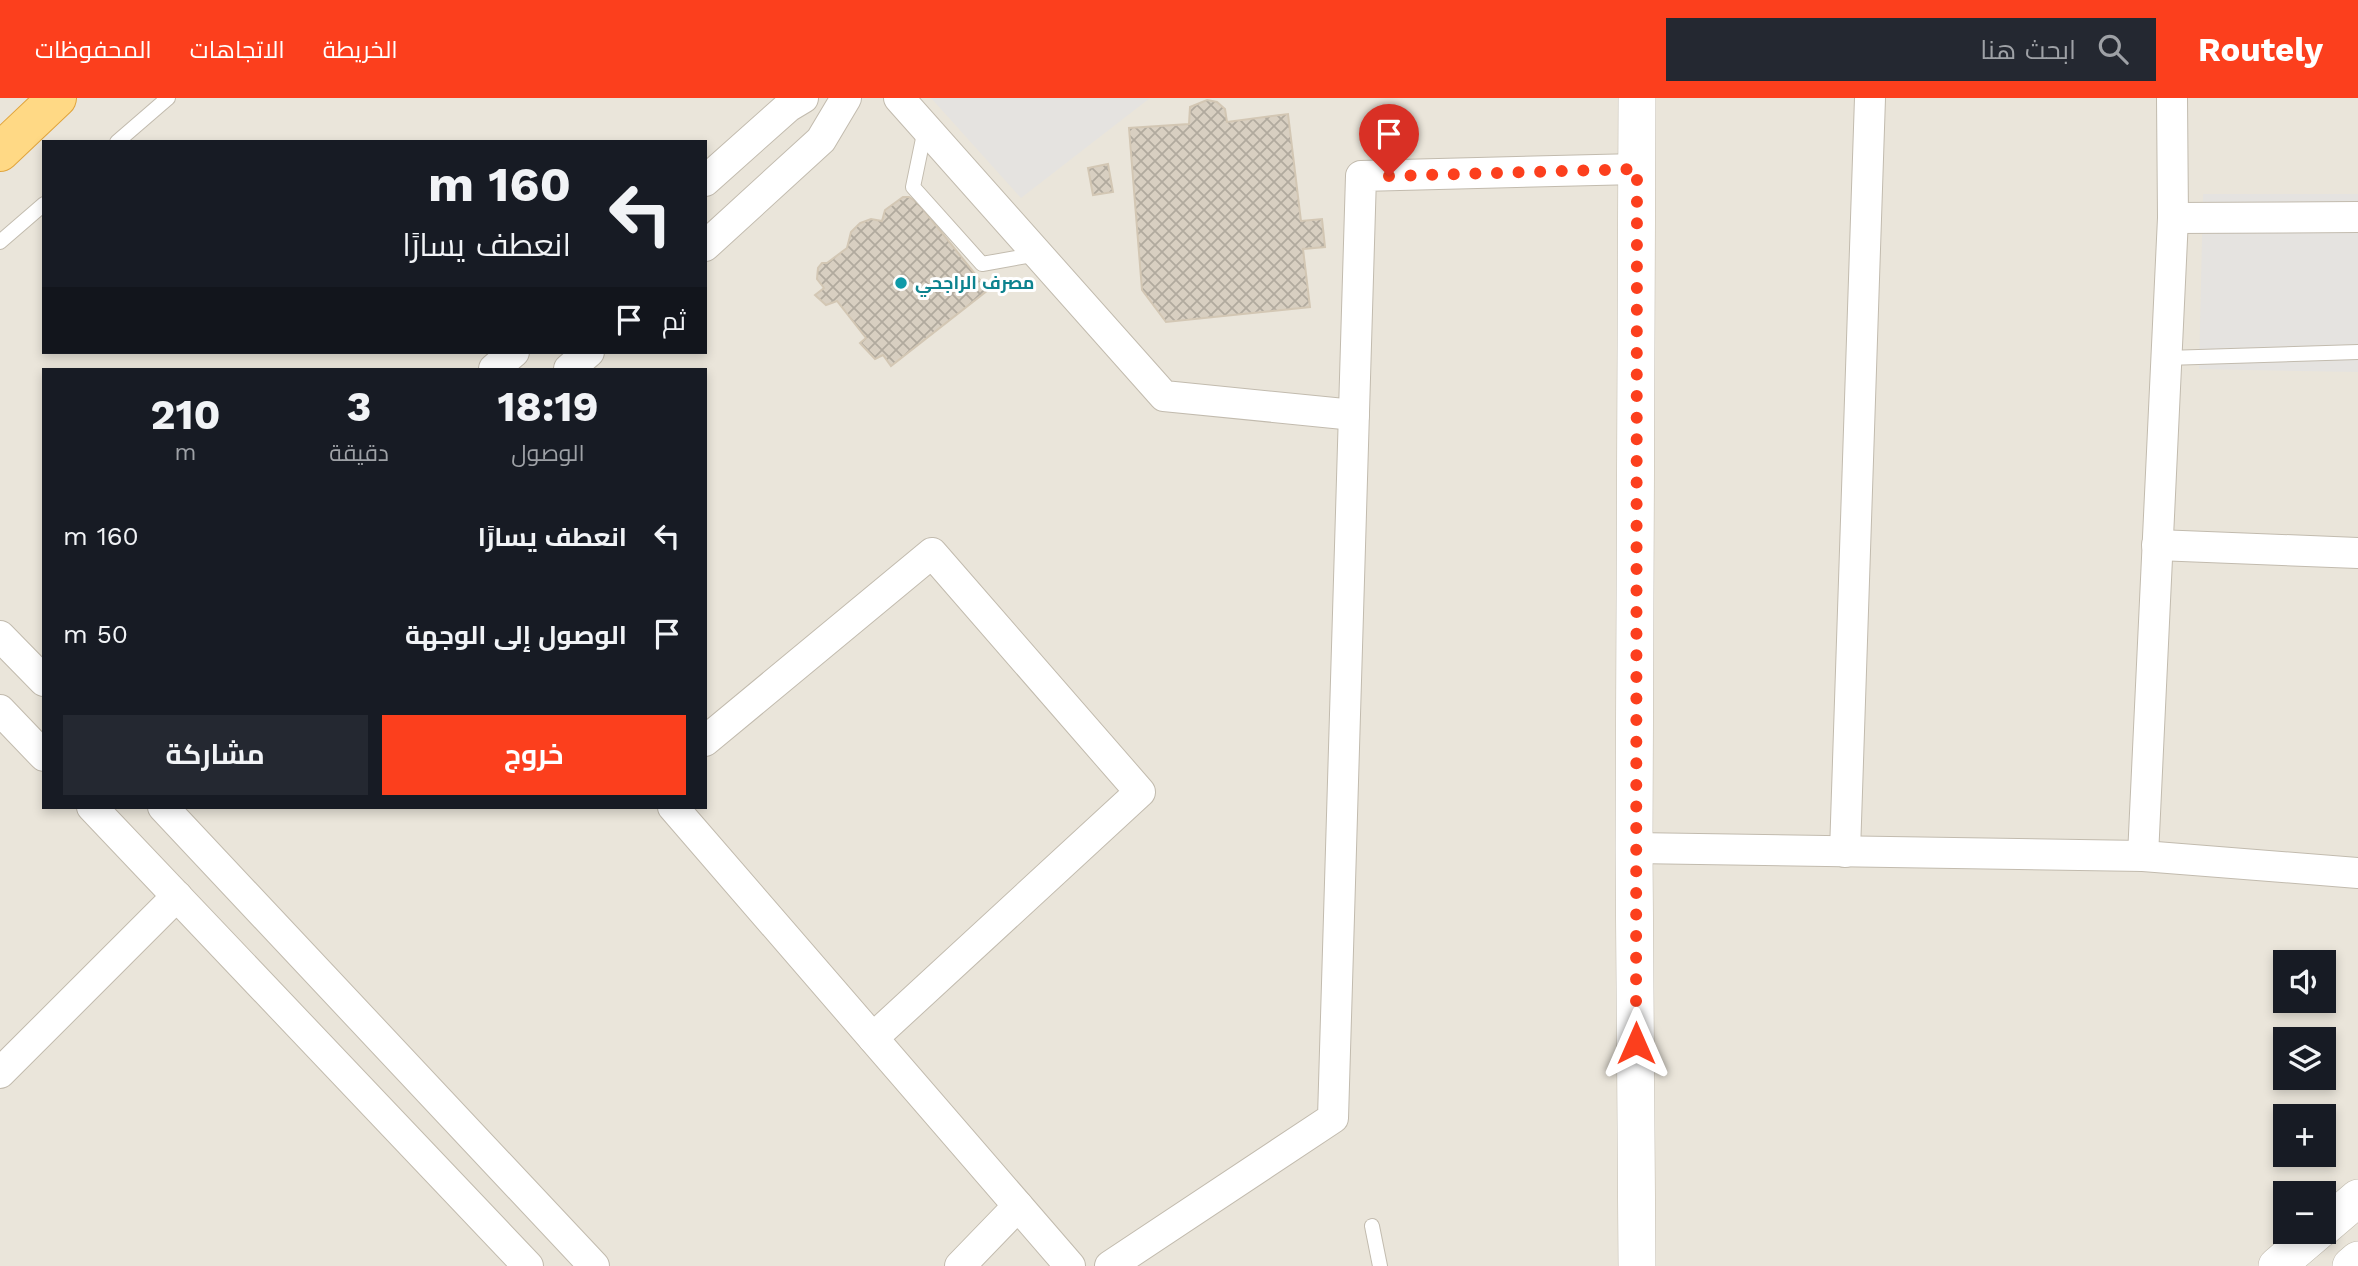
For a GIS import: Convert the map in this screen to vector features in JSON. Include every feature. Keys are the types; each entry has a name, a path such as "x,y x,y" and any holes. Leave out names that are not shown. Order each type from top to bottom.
{"highway":[{"path":"0,152 57,98"}],"street":[{"path":"707,179 788,107 803,98"},
{"path":"707,244 821,140 846,98"},
{"path":"899,98 1164,396 1354,415"},
{"path":"1637,98 1634,849 1637,1266"},
{"path":"1845,852 1870,98"},
{"path":"2143,856 2173,218 2172,98"},
{"path":"1110,1266 1333,1118 1362,176 1637,169"},
{"path":"2173,218 2358,217"},
{"path":"495,368 512,354"},
{"path":"570,368 587,354"},
{"path":"2157,545 2358,553"},
{"path":"707,739 932,552 1140,792 873,1038"},
{"path":"0,635 42,679"},
{"path":"0,710 42,754"},
{"path":"94,809 528,1266"},
{"path":"165,809 594,1266"},
{"path":"675,809 1070,1266"},
{"path":"1634,849 2143,856 2358,873"},
{"path":"0,1073 177,896"},
{"path":"2336,1217 2358,1198"},
{"path":"960,1266 1018,1206"},
{"path":"2277,1266 2303,1244"},
{"path":"2351,1266 2358,1261"}],"lane":[{"path":"119,140 168,98"},
{"path":"925,127 914,187 939,216 982,264 1038,254"},
{"path":"0,242 42,206"},
{"path":"2166,358 2358,352"},
{"path":"1372,1226 1380,1266"}],"shaded area":[{"path":"0,98 2358,98 2358,1266 0,1266"},
{"path":"931,98 1150,98 1021,198"},
{"path":"2203,194 2358,194 2358,372 2199,369"}],"building":[{"path":"1207,100 1217,102 1225,109 1227,122 1288,114 1301,221 1322,219 1325,247 1303,249 1310,307 1166,322 1142,290 1129,128 1189,124 1190,107"},
{"path":"1108,164 1113,192 1093,195 1088,168"},
{"name":"مصرف الراجحي","path":"903,197 909,197 918,203 988,290 891,366 883,355 875,359 860,343 866,338 837,301 826,305 815,295 824,288 817,279 818,268 822,263 827,263 847,248 851,232 860,223 871,219 882,221 885,210"}],"place":[{"name":"مصرف الراجحي","path":"901,283"}],"route":[{"path":"1389,176 1637,169 1634,849 1636,1043"}]}
